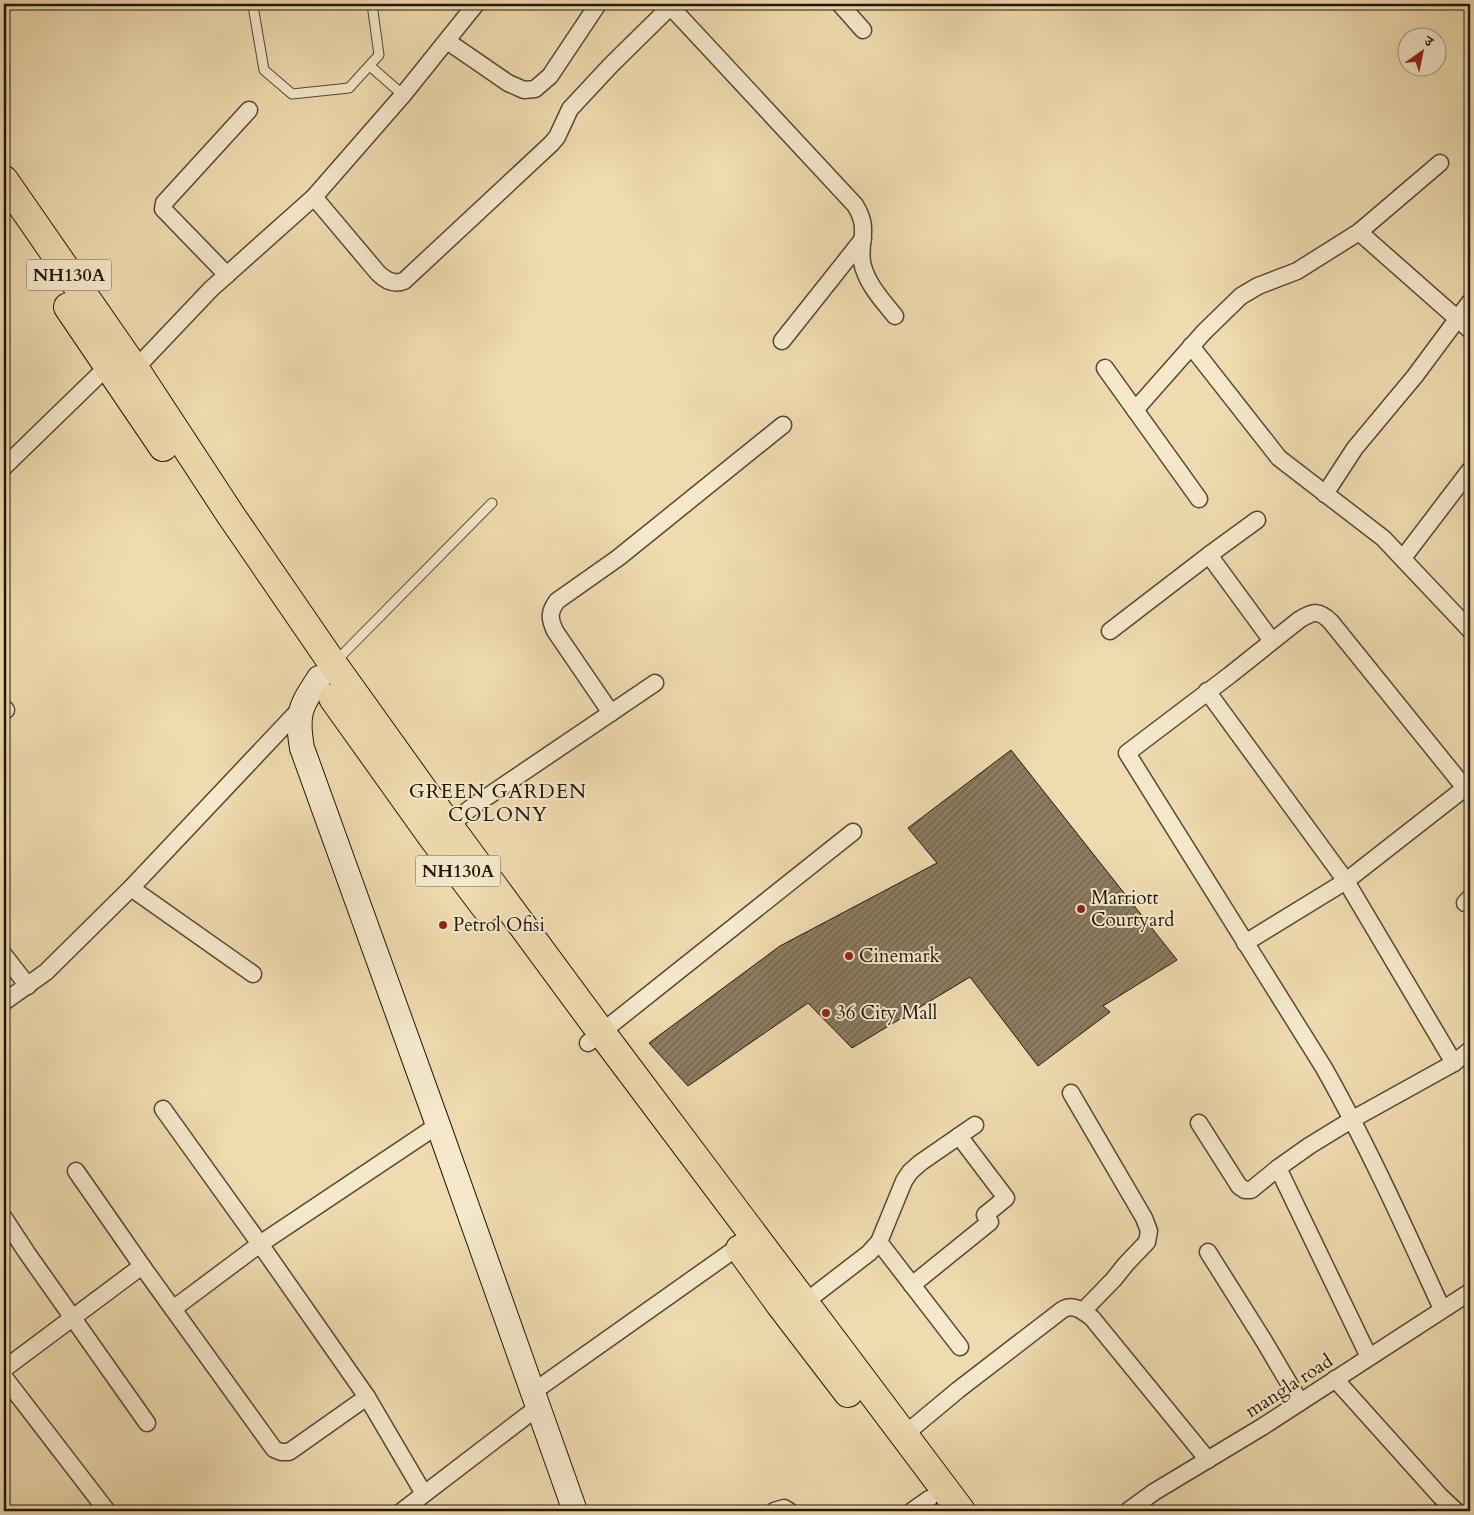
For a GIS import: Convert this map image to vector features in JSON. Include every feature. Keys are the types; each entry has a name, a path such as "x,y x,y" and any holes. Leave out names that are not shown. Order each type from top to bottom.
{"highway":[{"name":"NH130A","path":"4,180 135,369 230,514 326,671 432,838 594,1038 792,1298 904,1436 961,1511"},
{"name":"NH130A","path":"4,211 108,366 326,671 449,826 738,1246 792,1298 926,1507"}],"street":[{"path":"135,369 211,289 314,197 403,95 476,4"},
{"path":"447,41 513,86 524,90 535,89 550,76 598,4"},
{"path":"840,4 863,30"},
{"path":"314,197 383,278 395,283 404,281 551,144 557,137 570,110 611,65 671,5 849,197 861,215 863,222 862,251 864,270 873,288 895,316"},
{"path":"227,275 163,208 164,203 249,110"},
{"path":"1135,410 1190,346 1241,296 1258,286 1297,271 1359,232 1440,163"},
{"path":"1359,232 1470,330"},
{"path":"782,341 863,239"},
{"path":"1325,494 1355,448 1415,376 1470,302"},
{"path":"1190,346 1270,449 1286,465 1373,529 1403,558 1470,630"},
{"path":"4,468 108,366"},
{"path":"1105,368 1199,499"},
{"path":"610,713 555,631 549,617 552,609 557,601 626,552 783,425"},
{"path":"1403,558 1470,470"},
{"path":"1110,632 1257,520"},
{"path":"1209,555 1272,641"},
{"path":"1245,943 1346,882 1468,786 1325,616 1317,613 1306,615 1127,753 1245,943 1324,1068 1353,1119 1442,1309"},
{"path":"4,1002 46,972 131,888 300,709 326,671"},
{"path":"449,826 472,807 655,683"},
{"path":"1207,691 1346,882 1386,946 1454,1063"},
{"path":"300,709 299,720 302,748 575,1511"},
{"path":"594,1038 853,832"},
{"path":"131,888 253,974"},
{"path":"4,955 28,986"},
{"path":"1199,1123 1239,1186 1251,1190 1309,1146 1353,1119 1454,1063 1470,1050"},
{"path":"1071,1092 1144,1218 1150,1235 1147,1242 1117,1276 1082,1311"},
{"path":"164,1109 367,1397 424,1494"},
{"path":"173,1309 260,1244 438,1125"},
{"path":"792,1298 869,1253 879,1242 904,1181 910,1172 975,1125"},
{"path":"912,1285 990,1222 985,1215 1006,1198 959,1136"},
{"path":"1278,1168 1369,1357"},
{"path":"76,1171 271,1445 278,1451 289,1452 367,1397"},
{"path":"4,1218 27,1254 147,1423"},
{"path":"879,1242 960,1347"},
{"path":"402,1511 536,1400 738,1246"},
{"path":"1208,1252 1300,1402"},
{"path":"4,1369 142,1266"},
{"name":"mangla road","path":"1128,1511 1154,1492 1300,1402 1470,1292"},
{"path":"904,1436 958,1390 1062,1310 1069,1307 1082,1311 1092,1318 1208,1460"},
{"path":"4,1377 107,1511"},
{"path":"1335,1379 1440,1496 1456,1511"},
{"path":"774,1511 784,1508 789,1511"}],"lane":[{"path":"254,4 264,70 292,94 349,88 370,66 379,55 372,4"},
{"path":"370,66 403,95"},
{"path":"326,671 492,503"}],"building":[{"name":"36 City Mall","path":"1011,750 1177,960 1103,1006 1110,1012 1038,1066 970,977 852,1048 808,1003 688,1086 649,1043 780,946 937,863 908,828"}],"place":[{"name":"Marriott Courtyard","path":"1081,909"},
{"name":"Petrol Ofisi","path":"443,925"},
{"name":"Cinemark","path":"849,956"},
{"name":"36 City Mall","path":"826,1013"}],"district":[{"name":"GREEN GARDEN COLONY","path":"498,802"}]}
